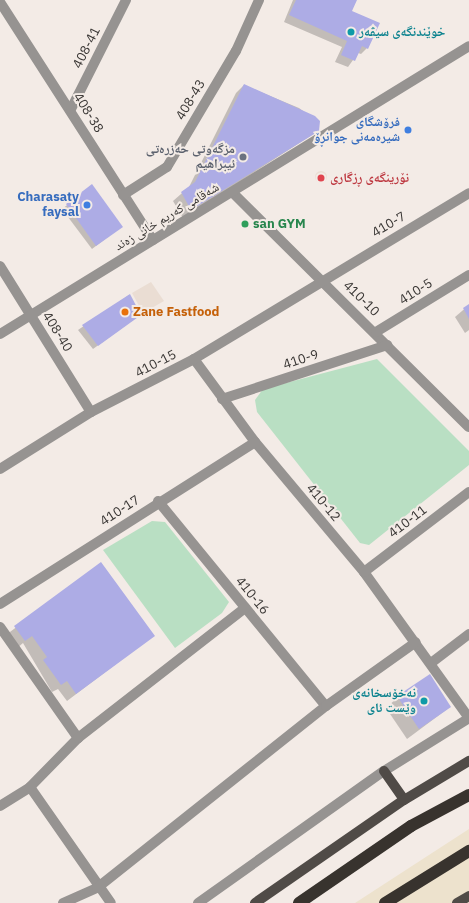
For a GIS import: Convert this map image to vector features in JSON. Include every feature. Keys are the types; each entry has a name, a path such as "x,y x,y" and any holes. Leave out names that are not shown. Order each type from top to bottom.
{"highway":[{"path":"299,903 411,826 469,795"},
{"path":"385,903 469,851"}],"main road":[{"path":"255,903 404,800 469,761"},
{"path":"384,771 404,800"},
{"path":"457,903 469,896"}],"street":[{"name":"408-41","path":"71,109 126,0"},
{"name":"408-43","path":"123,195 167,167 236,51 259,0"},
{"name":"408-38","path":"2,2 71,109 123,195 153,240"},
{"name":"شەقامی کەریم خانی زەند","path":"0,334 153,240 233,193 469,46"},
{"name":"410-10","path":"233,193 376,332 387,345 469,427"},
{"name":"410-7","path":"322,279 469,194"},
{"name":"408-40","path":"0,266 91,412"},
{"name":"410-5","path":"376,332 469,275"},
{"name":"410-15","path":"0,469 91,412 194,358 322,279"},
{"name":"410-9","path":"222,399 387,345"},
{"name":"410-12","path":"194,358 222,399 255,442 364,572 416,642 469,718"},
{"name":"410-17","path":"0,604 158,502 255,442"},
{"name":"410-11","path":"364,572 469,492"},
{"name":"410-16","path":"158,502 326,706"},
{"path":"0,806 30,787 78,738 245,608"},
{"path":"0,627 78,738"},
{"path":"431,663 469,634"},
{"path":"63,903 97,888 326,706 416,642"},
{"path":"198,903 384,771 469,718"},
{"path":"30,787 97,888 110,903"}],"shaded area":[{"name":"نۆرینگەی ڕزگاری","path":"323,171 326,172 326,182 319,183 316,182 315,175 316,172"},
{"path":"151,282 164,301 143,313 132,293"},
{"path":"469,829 469,903 355,903"}],"green space":[{"path":"377,359 469,451 469,465 369,545 360,543 257,412 255,400 263,389"},
{"path":"152,521 165,522 229,602 222,613 175,648 103,550"}],"building":[{"name":"خوێندنگەی سیڤەر","path":"296,0 357,0 352,11 380,23 368,49 362,46 355,61 341,55 347,41 289,15"},
{"name":"مزگەوتی حەزرەتی ئیبراهیم","path":"244,84 315,116 320,121 319,131 191,210 181,192 195,182"},
{"path":"92,184 123,227 96,246 66,204"},
{"path":"130,294 141,315 98,346 82,325"},
{"path":"469,304 469,319 463,308"},
{"path":"101,562 155,636 76,694 67,681 61,685 43,660 47,657 32,636 25,641 14,626"},
{"name":"نەخۆسخانەی وێست ئای","path":"430,674 451,707 419,729 397,696"}],"place":[{"name":"خوێندنگەی سیڤەر","path":"351,32"},
{"name":"فرۆشگای شیرەمەنی جوانڕۆ","path":"408,130"},
{"name":"مزگەوتی حەزرەتی ئیبراهیم","path":"243,157"},
{"name":"نۆرینگەی ڕزگاری","path":"321,178"},
{"name":"Charasaty faysal","path":"87,205"},
{"name":"san GYM","path":"245,224"},
{"name":"Zane Fastfood","path":"125,312"},
{"name":"نەخۆسخانەی وێست ئای","path":"424,701"}]}
